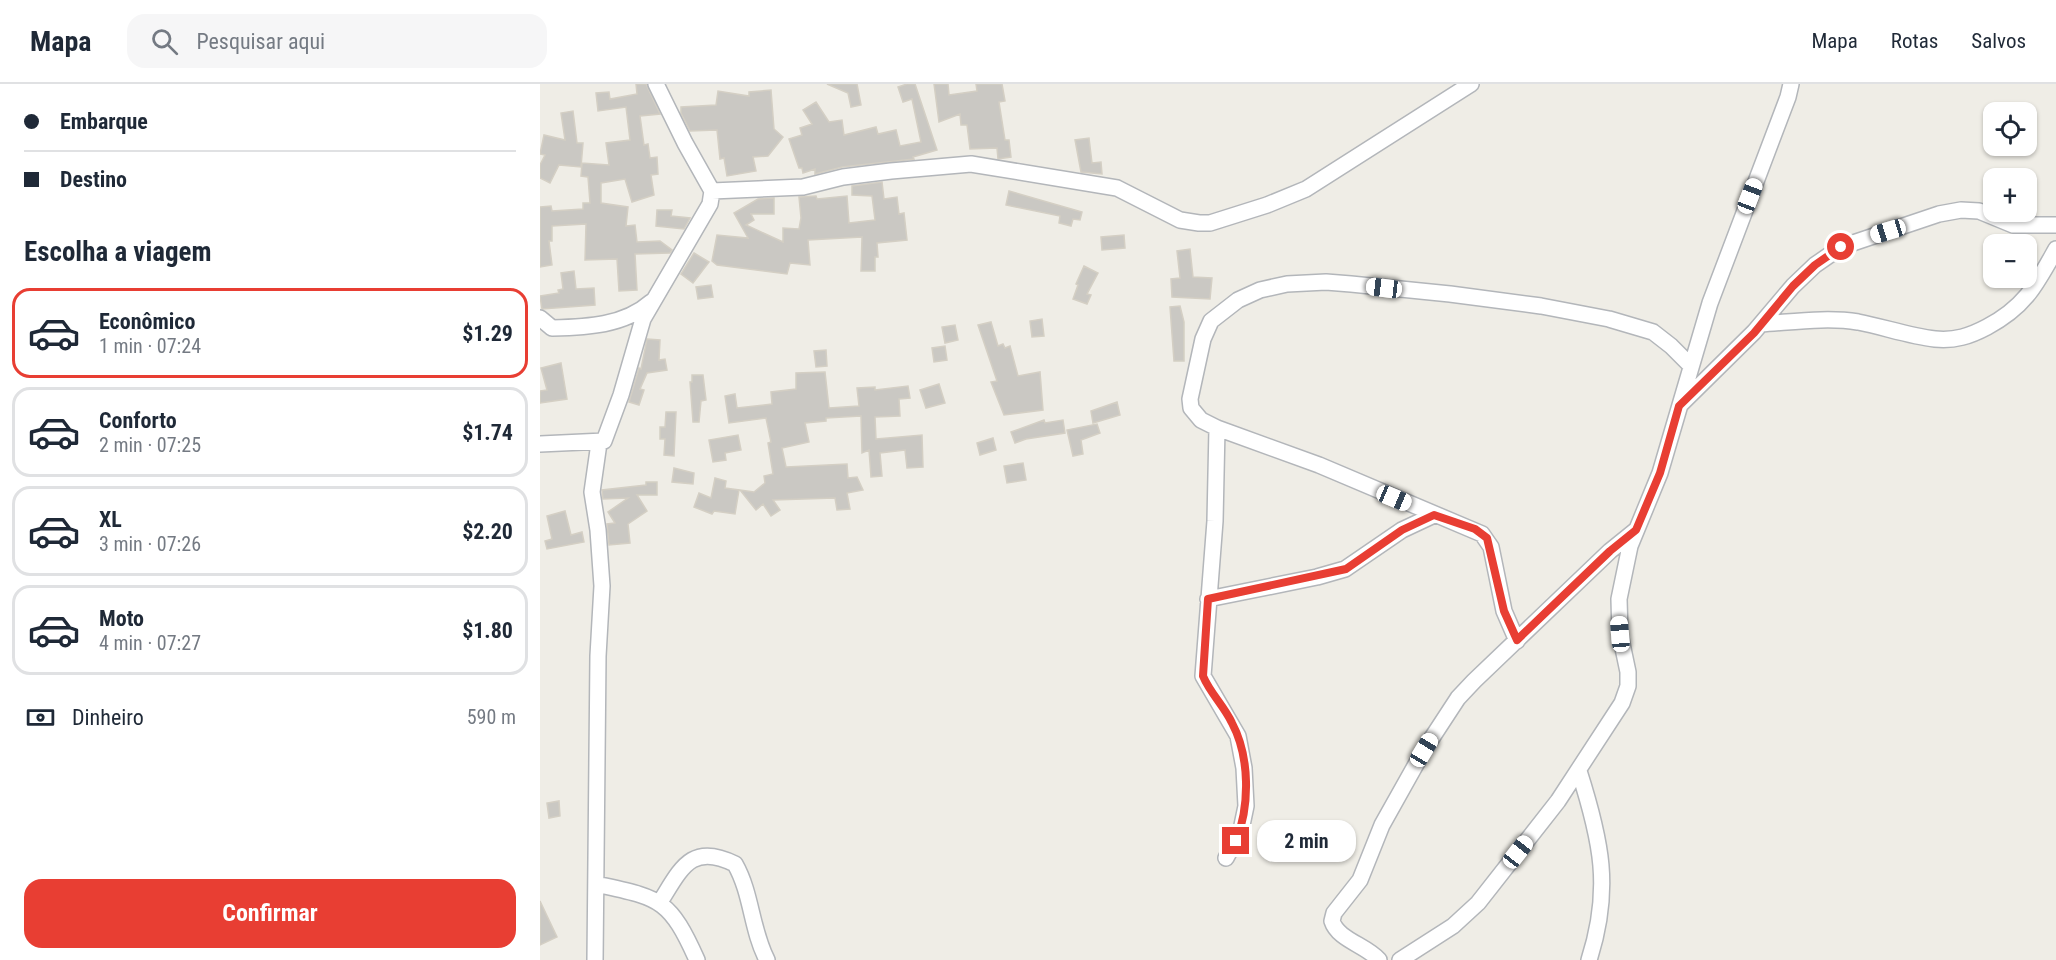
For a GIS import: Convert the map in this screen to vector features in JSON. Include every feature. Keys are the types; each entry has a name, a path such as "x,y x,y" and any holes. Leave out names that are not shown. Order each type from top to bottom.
{"street":[{"path":"540,444 598,443 607,437 643,319 660,294 701,216 710,204 712,190 656,84"},
{"path":"712,190 803,187 843,177 971,164 1110,186 1129,193 1180,220 1190,223 1210,223 1284,200 1306,189 1471,84"},
{"path":"1403,959 1453,926 1478,903 1579,771 1623,703 1628,686 1628,672 1620,634 1619,599 1630,546 1660,473 1689,365 1710,303 1791,84"},
{"path":"1679,406 1761,324 1793,286 1815,265 1841,247 1939,214 1961,210 1979,211 2013,225 2056,225"},
{"path":"1761,324 1848,321 1935,339 1960,339 1970,336 2015,311 2029,295 2056,249"},
{"path":"1517,640 1504,611 1487,538 1475,529 1434,515 1319,465 1217,428 1202,420 1191,408 1190,399 1206,331 1211,321 1238,300 1260,290 1287,284 1326,282 1450,294 1541,306 1609,319 1653,332 1671,346 1689,365"},
{"path":"540,318 552,328 610,323 638,312 660,294"},
{"path":"1217,428 1215,521 1203,676 1207,687 1233,725 1244,768 1246,806 1236,841 1226,858"},
{"path":"595,960 598,656 602,613 600,554 592,482 598,443"},
{"path":"1208,599 1346,569 1402,530 1434,515"},
{"path":"1379,960 1361,945 1338,932 1332,921 1334,913 1360,880 1382,825 1440,723 1458,698 1610,551 1636,530"},
{"path":"1579,771 1598,835 1601,860 1600,915 1589,960"},
{"path":"660,902 681,868 698,858 711,855 735,864 744,883 755,933 767,960"},
{"path":"596,884 644,895 660,902 670,911 682,929 696,960"}],"building":[{"path":"636,84 646,84 660,114 640,116 644,145 648,144 650,158 657,157 658,174 651,175 654,195 632,202 625,179 601,183 601,203 628,207 626,226 635,225 637,242 660,241 672,250 670,253 635,254 637,290 619,291 617,259 585,260 586,224 552,226 552,241 549,241 552,265 540,267 540,207 551,206 552,211 583,209 583,203 590,203 588,177 581,176 582,163 609,165 606,143 630,140 626,107 598,111 596,93 609,92 610,99 637,94"},
{"path":"827,84 857,84 861,105 851,107 848,93"},
{"path":"915,84 937,150 913,157 914,159 842,167 815,174 815,169 803,173 789,139 802,135 800,128 812,124 803,110 816,102 829,122 842,120 844,135 876,127 878,134 896,130 900,146 921,142 912,99 903,102 898,87"},
{"path":"934,84 948,84 949,95 977,91 976,84 1002,84 1005,101 999,102 1005,140 1009,140 1011,157 998,159 997,148 970,149 967,125 961,125 960,114 939,122"},
{"path":"771,90 774,129 783,137 768,156 753,157 756,171 727,176 724,158 720,159 717,130 690,131 681,113 681,107 716,105 718,91 749,96 749,92"},
{"path":"573,111 577,143 583,143 581,167 559,165 550,183 540,178 540,165 545,155 540,154 544,135 565,140 561,113"},
{"path":"1089,138 1092,163 1101,162 1102,174 1081,172 1075,140"},
{"path":"882,182 884,199 897,197 899,214 904,213 907,240 877,243 878,257 875,257 875,271 861,271 862,237 808,240 810,265 790,263 787,274 717,265 712,261 717,235 748,238 734,213 758,199 774,198 774,214 751,214 754,220 746,225 783,242 783,228 799,229 801,218 799,197 816,196 817,199 847,196 849,223 875,220 872,196 852,195 852,186"},
{"path":"1009,191 1082,212 1080,220 1073,219 1071,226 1059,223 1060,216 1006,205"},
{"path":"657,210 672,210 671,216 690,218 684,229 656,226"},
{"path":"1124,235 1125,248 1102,250 1101,237"},
{"path":"1190,249 1193,277 1212,278 1210,299 1172,297 1171,279 1180,278 1177,251"},
{"path":"694,253 709,262 693,283 681,274"},
{"path":"1084,266 1098,273 1087,294 1091,295 1087,304 1073,299 1078,285 1076,284"},
{"path":"574,271 576,289 594,288 595,305 542,309 540,296 559,293 558,290 563,289 561,273"},
{"path":"711,285 713,297 698,299 696,287"},
{"path":"1180,306 1184,322 1184,361 1174,361 1170,307"},
{"path":"1042,319 1044,336 1032,337 1030,321"},
{"path":"991,322 998,346 1003,344 1005,348 1010,346 1018,376 1040,372 1043,410 1004,415 991,382 997,381 978,325"},
{"path":"955,325 958,340 945,343 942,327"},
{"path":"647,339 660,340 659,360 665,359 667,370 647,373 640,389 644,390 639,405 629,402 639,368 641,369"},
{"path":"945,346 947,360 934,362 932,348"},
{"path":"826,350 827,366 816,367 814,351"},
{"path":"561,363 567,399 540,403 540,391 547,390 541,368"},
{"path":"825,372 829,408 859,406 857,388 875,387 875,390 908,386 910,398 899,399 900,416 875,417 876,439 922,435 923,467 907,468 905,450 880,453 882,476 871,477 869,450 862,453 861,416 826,418 826,421 805,423 809,442 782,448 786,467 847,464 848,478 857,477 863,490 847,493 850,509 837,510 835,498 773,500 780,510 771,516 763,504 756,510 740,490 754,492 765,483 764,476 773,474 768,443 771,442 766,418 729,423 725,396 735,394 737,408 772,404 771,392 796,389 796,373"},
{"path":"692,375 703,375 706,400 701,401 699,422 693,422 690,382 692,382"},
{"path":"939,384 945,403 926,408 920,390"},
{"path":"1117,402 1120,415 1093,423 1091,411"},
{"path":"666,412 676,412 674,456 664,455 665,439 660,439 660,427 665,427"},
{"path":"1044,420 1045,423 1063,420 1065,433 1015,443 1011,432"},
{"path":"1097,424 1100,433 1081,440 1083,454 1073,456 1067,430"},
{"path":"738,435 741,450 725,453 726,460 713,462 709,440"},
{"path":"993,438 996,450 980,455 977,443"},
{"path":"1023,463 1026,480 1007,483 1004,466"},
{"path":"674,468 694,473 693,484 672,482"},
{"path":"715,478 726,481 725,488 739,490 735,514 714,511 712,514 694,507 699,493 711,498"},
{"path":"646,482 657,482 657,495 637,495 647,511 628,524 630,543 609,545 607,524 615,523 608,512 628,498 603,499 602,490 646,485"},
{"path":"565,511 571,535 582,532 584,542 547,549 545,541 552,539 547,516"},
{"path":"559,801 560,816 549,818 547,803"},
{"path":"540,901 557,937 540,945"}],"route":[{"path":"1236,841 1246,806 1244,768 1238,736 1226,713 1207,687 1203,676 1208,599 1346,569 1402,530 1434,515 1475,529 1487,538 1491,547 1504,611 1517,640 1610,551 1636,530 1660,473 1679,406 1754,333 1793,286 1815,265 1841,247"}]}
